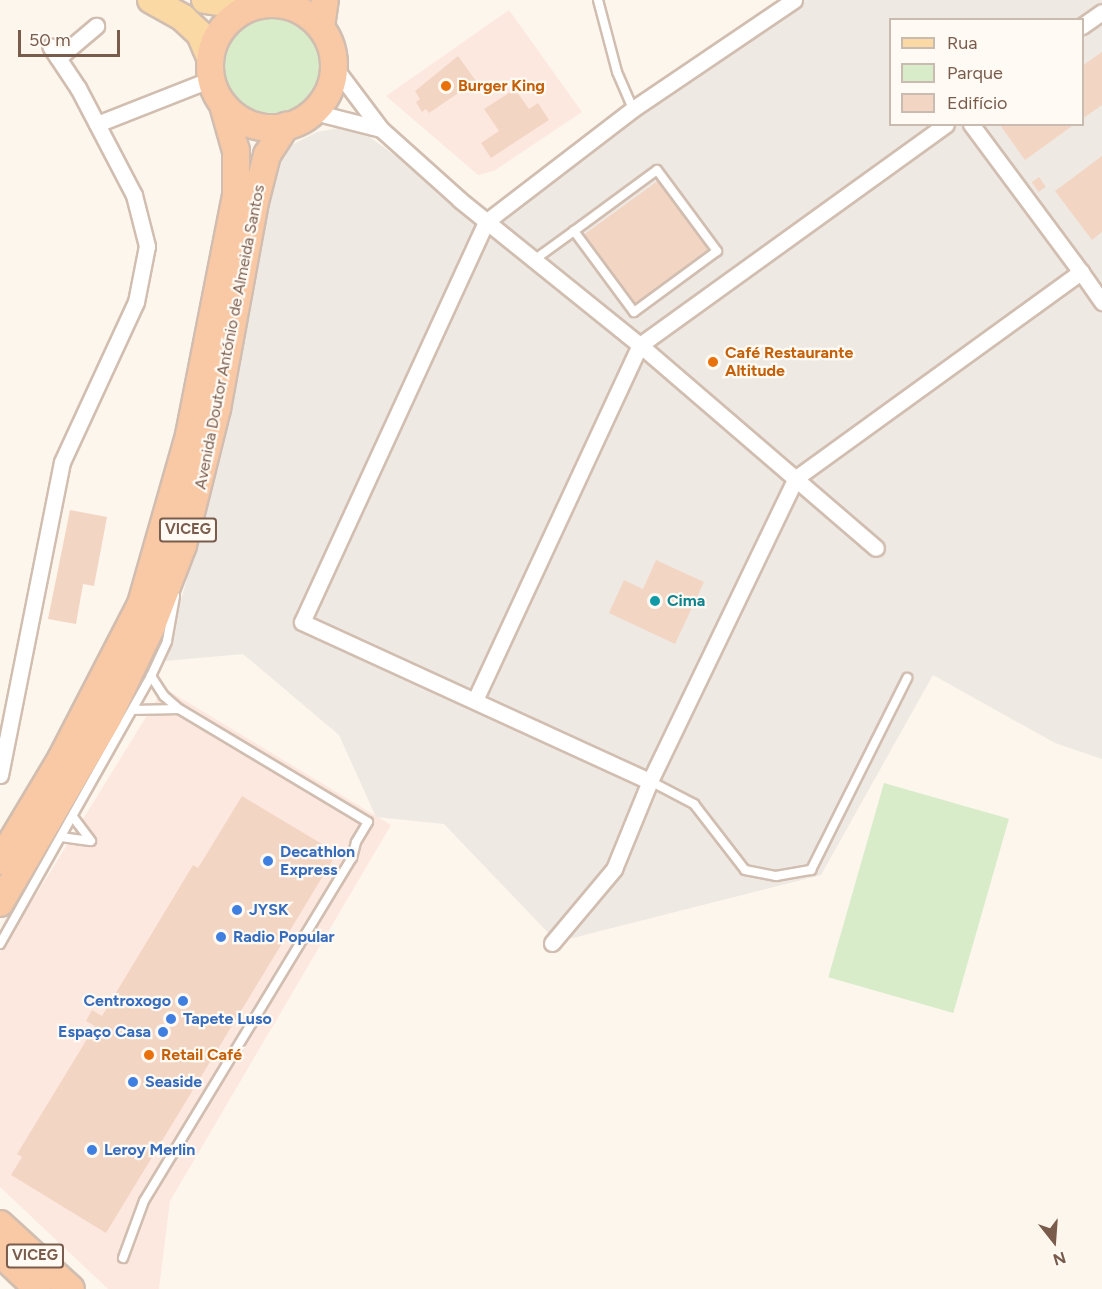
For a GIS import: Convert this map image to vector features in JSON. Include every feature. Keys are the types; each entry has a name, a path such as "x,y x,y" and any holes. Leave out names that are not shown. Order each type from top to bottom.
{"highway":[{"path":"321,27 325,0"},
{"path":"266,4 308,14 321,27 331,47 335,68 332,85 314,112 286,126 252,125 224,105 211,68 224,26 266,4"},
{"name":"Avenida Doutor António de Almeida Santos","path":"0,861 61,759 141,604 189,435 236,195 236,152 224,105"},
{"name":"Avenida Doutor António de Almeida Santos","path":"0,903 108,718 151,628 183,545 212,432 255,202 267,155 286,126"},
{"name":"VICEG","path":"0,1224 71,1289"},
{"name":"VICEG","path":"0,1253 38,1289"}],"main road":[{"path":"151,0 191,26 211,68"},
{"path":"205,0 266,4"}],"street":[{"path":"650,780 302,622 486,222 633,109 794,0"},
{"path":"1084,25 1102,12"},
{"path":"0,775 62,462 136,302 147,246 134,195 97,124 54,52 96,26"},
{"path":"97,124 211,68"},
{"path":"335,68 381,129 486,222 640,345 876,548"},
{"path":"314,112 381,129"},
{"path":"475,700 640,345 943,126"},
{"path":"972,126 1102,302"},
{"path":"552,943 614,869 650,780 796,478 1081,272"}],"lane":[{"path":"598,0 617,72 633,109"},
{"path":"534,260 657,170 717,251 634,312 574,231"},
{"path":"0,944 133,710 168,641 183,545"},
{"path":"123,1258 144,1201 352,858 356,842 368,822 179,709 164,696 151,676"},
{"path":"650,780 694,804 745,870 776,876 812,870 907,678"},
{"path":"133,710 179,709"},
{"path":"62,837 91,841 73,817"}],"shaded area":[{"path":"794,0 1102,0 1102,759 1055,743 933,675 821,875 557,942 444,824 376,817 339,735 243,654 154,662 181,600 221,456 273,170 288,147 317,132 344,127 367,135 486,222"},
{"path":"509,10 582,112 494,171 478,175 386,96"},
{"path":"164,688 391,825 170,1201 159,1289 108,1289 0,1187 0,953"}],"green space":[{"path":"272,17 290,21 306,31 316,47 320,65 316,83 306,99 290,109 272,113 254,109 238,99 228,83 224,65 228,47 238,31 254,21"},
{"path":"884,783 1009,819 953,1013 828,977"}],"building":[{"path":"1102,52 1102,105 1084,118 1084,65"},
{"name":"Burger King","path":"458,56 476,81 429,113 426,109 422,112 416,102 420,99 415,91"},
{"path":"515,89 529,109 538,103 549,120 491,158 481,143 499,131 484,109"},
{"path":"1001,126 1072,126 1025,160"},
{"path":"1102,156 1102,232 1092,240 1055,191"},
{"path":"1039,177 1046,187 1039,192 1032,182"},
{"path":"659,180 710,250 634,306 583,235"},
{"path":"70,510 107,517 94,586 83,584 76,624 48,619"},
{"name":"Cima","path":"656,560 704,582 675,644 609,613 624,580 643,589"},
{"path":"242,796 337,853 106,1233 11,1175 22,1157 17,1154 95,1026 86,1021 92,1010 102,1016 193,865 198,868"}],"place":[{"name":"Burger King","path":"446,86"},
{"name":"Café Restaurante Altitude","path":"713,362"},
{"name":"Cima","path":"655,601"},
{"name":"Decathlon Express","path":"268,861"},
{"name":"JYSK","path":"237,910"},
{"name":"Radio Popular","path":"221,937"},
{"name":"Centroxogo","path":"183,1001"},
{"name":"Tapete Luso","path":"171,1019"},
{"name":"Espaço Casa","path":"163,1032"},
{"name":"Retail Café","path":"149,1055"},
{"name":"Seaside","path":"133,1082"},
{"name":"Leroy Merlin","path":"92,1150"}]}
